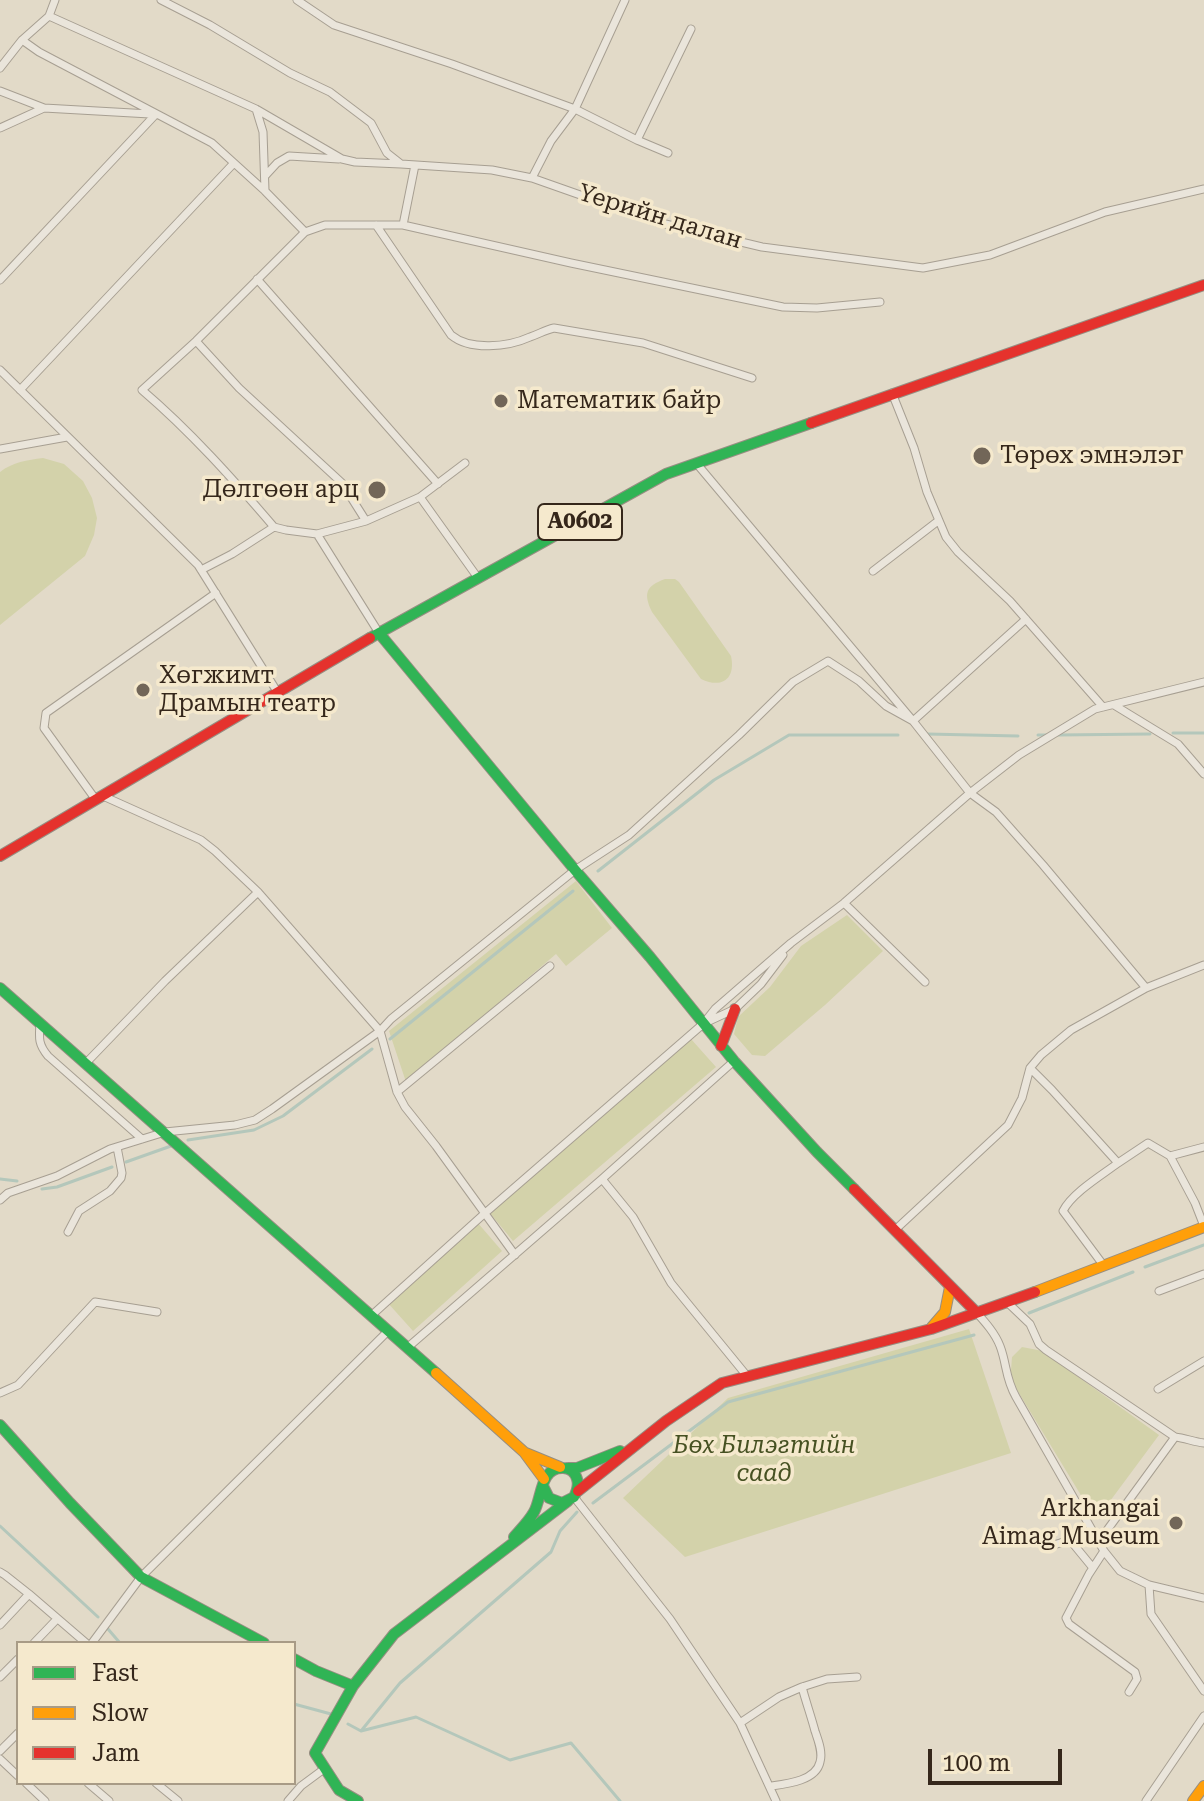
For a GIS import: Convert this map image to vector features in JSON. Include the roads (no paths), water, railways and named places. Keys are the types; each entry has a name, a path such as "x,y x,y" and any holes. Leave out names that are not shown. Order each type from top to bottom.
{"main road":[{"name":"A0602","path":"0,856 379,633 666,474 892,393 1203,289"},
{"path":"379,633 734,1061 817,1152 976,1312"},
{"path":"0,988 524,1452 544,1482 549,1498 562,1503 573,1496 577,1477 564,1468 524,1452"},
{"path":"721,1046 735,1009"},
{"path":"358,1801 339,1790 315,1753 353,1686 394,1634 695,1399 722,1383 931,1329 1008,1303 1204,1226"},
{"path":"931,1329 945,1312 950,1287"},
{"path":"0,1425 141,1577 260,1641"},
{"path":"507,1547 535,1510 544,1482 553,1469 577,1468 633,1445"},
{"path":"296,1660 353,1686"},
{"path":"1193,1801 1204,1786"}],"street":[{"path":"0,68 22,40 49,16 55,0"},
{"path":"161,0 290,73 330,92 371,123 387,153 401,164"},
{"path":"297,0 334,25 575,109 668,153"},
{"path":"532,178 559,128 575,109 625,0"},
{"path":"49,16 256,109 342,159"},
{"path":"637,140 691,29"},
{"path":"22,40 39,52 212,143 305,232"},
{"path":"0,91 44,108 156,114"},
{"path":"0,128 44,108"},
{"path":"256,109 263,132 265,191"},
{"path":"0,280 156,114"},
{"name":"Үерийн далан","path":"265,176 289,156 492,170 532,178 657,222 762,247 923,268 990,255 1105,212 1204,189"},
{"path":"20,390 234,163"},
{"path":"403,225 415,165"},
{"path":"465,463 420,497 366,521 317,534 286,530 274,527 205,451 142,390 196,341 305,232 325,225 403,225 783,307 817,308 880,302"},
{"path":"376,225 451,335 459,342 507,344 554,328 643,343 752,378"},
{"path":"257,279 438,484"},
{"path":"196,341 239,388 342,483 366,521"},
{"path":"0,370 201,570 278,693"},
{"path":"892,393 946,537 1010,601 1103,707"},
{"path":"0,449 67,437"},
{"path":"696,462 970,793 996,812 1146,988"},
{"path":"420,497 478,578"},
{"path":"873,571 938,521"},
{"path":"201,570 274,527"},
{"path":"317,534 379,633"},
{"path":"216,593 46,713 44,728 100,798 201,840 258,892 380,1031 397,1092 405,1107 515,1255"},
{"path":"913,721 1026,619"},
{"path":"0,1200 8,1193 57,1176 117,1147 142,1139 165,1132 255,1120 380,1031 575,870 629,835 793,682 828,661 859,681 886,706 913,721"},
{"path":"372,1315 791,943 844,903 970,793 1019,755 1095,709 1204,682"},
{"path":"1114,705 1178,744 1204,774"},
{"path":"86,1063 165,981 258,892"},
{"path":"844,903 925,982"},
{"path":"703,1024 735,1009 761,984 791,943"},
{"path":"895,1230 1008,1125 1022,1098 1030,1068 1041,1055 1071,1030 1146,988 1204,965"},
{"path":"397,1092 550,966"},
{"path":"40,1023 38,1041 48,1056 142,1139"},
{"path":"407,1348 734,1061"},
{"path":"1030,1068 1118,1163"},
{"path":"1104,1266 1063,1211 1084,1188 1148,1143 1170,1156 1204,1226"},
{"path":"68,1232 79,1211 110,1191 121,1178 117,1147"},
{"path":"1170,1156 1204,1147"},
{"path":"602,1179 633,1217 671,1283 747,1376"},
{"path":"1159,1291 1204,1274"},
{"path":"0,1393 18,1385 95,1302 157,1312"},
{"path":"1008,1303 1030,1324 1039,1344 1046,1350 1175,1437 1204,1443"},
{"path":"976,1312 1000,1346 1008,1383 1104,1551 1120,1571 1149,1585 1204,1598"},
{"path":"91,1641 141,1577 388,1331"},
{"path":"1158,1389 1204,1361"},
{"path":"1097,1535 1105,1533 1175,1437"},
{"path":"573,1496 670,1619 740,1723 776,1801"},
{"path":"1047,1547 1070,1540 1093,1568"},
{"path":"1104,1551 1066,1618 1069,1624 1135,1672 1137,1679 1129,1692"},
{"path":"2,1576 86,1641"},
{"path":"1149,1585 1151,1614 1204,1691"},
{"path":"0,1625 29,1594"},
{"path":"36,1641 57,1619"},
{"path":"0,1677 16,1661"},
{"path":"740,1723 779,1697 802,1687 827,1679 857,1677"},
{"path":"771,1786 799,1781 818,1768 821,1761 802,1687"},
{"path":"1146,1801 1204,1716"},
{"path":"0,1751 16,1735"},
{"path":"0,1759 16,1774"},
{"path":"288,1801 297,1784 324,1769"},
{"path":"28,1785 45,1801"},
{"path":"90,1785 109,1801"},
{"path":"158,1785 178,1801"}],"waterway":[{"path":"1173,733 1204,733"},
{"path":"927,734 1018,736"},
{"path":"1058,735 1150,734"},
{"path":"598,871 714,780 789,735 898,735"},
{"path":"1038,735 1046,735"},
{"path":"390,1039 573,891"},
{"path":"188,1140 254,1130 283,1116 372,1049"},
{"path":"126,1162 171,1146"},
{"path":"42,1189 57,1187 112,1167"},
{"path":"0,1179 17,1181"},
{"path":"1145,1267 1204,1245"},
{"path":"1029,1313 1133,1272"},
{"path":"593,1503 728,1402 974,1335"},
{"path":"348,1724 361,1731 400,1683 551,1552 560,1531 577,1512"},
{"path":"0,1526 98,1617"},
{"path":"108,1629 118,1641"},
{"path":"296,1705 331,1714"},
{"path":"361,1731 416,1717 510,1760 571,1743 620,1801"}],"place":[{"name":"Математик байр","path":"501,401"},
{"name":"Төрөх эмнэлэг","path":"982,456"},
{"name":"Дөлгөөн арц","path":"377,490"},
{"name":"Хөгжимт Драмын театр","path":"143,690"},
{"name":"Arkhangai Aimag Museum","path":"1176,1523"}],"park label":[{"name":"Бөх Билэгтийн саад","path":"764,1460"}]}
